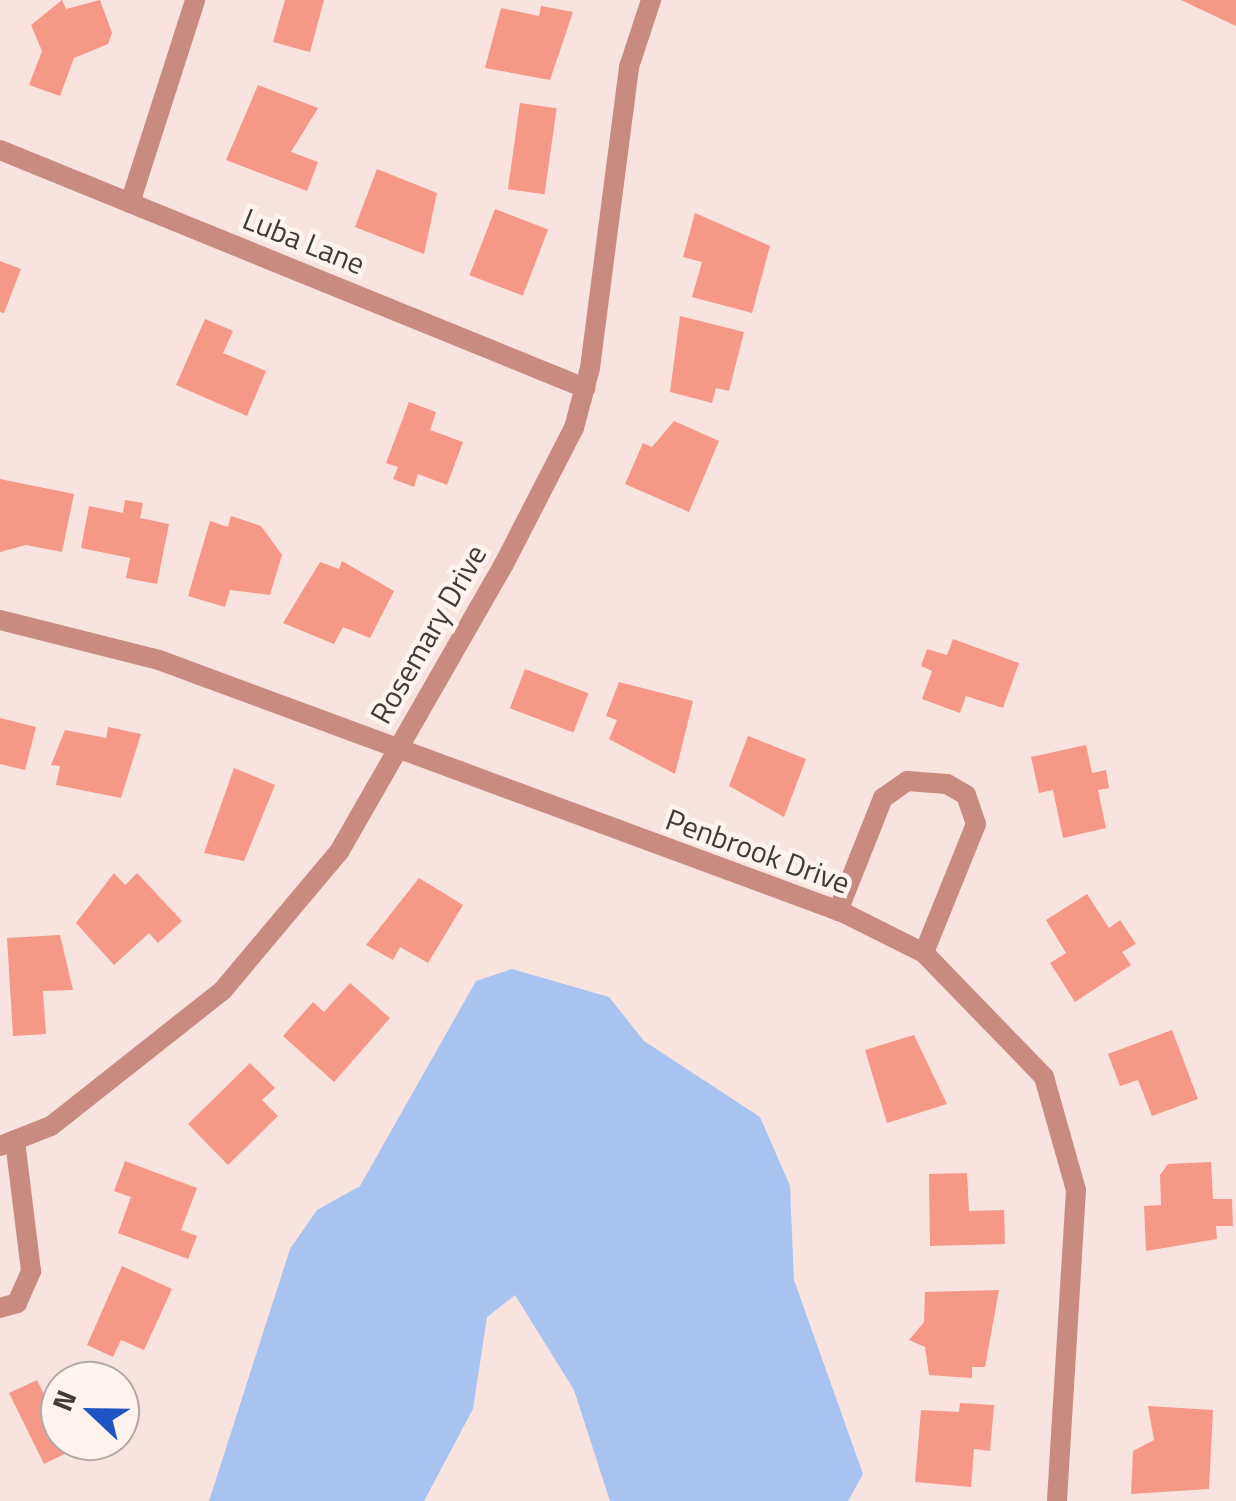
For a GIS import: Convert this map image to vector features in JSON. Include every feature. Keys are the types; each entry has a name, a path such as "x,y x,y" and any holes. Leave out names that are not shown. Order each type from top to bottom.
{"street":[{"path":"130,202 194,0"},
{"name":"Rosemary Drive","path":"7,1143 51,1126 223,990 339,852 399,747 530,513 585,388 629,67 651,0"},
{"name":"Luba Lane","path":"0,150 585,388"},
{"name":"Penbrook Drive","path":"0,620 160,660 838,911 924,953 1044,1077 1076,1190 1057,1501"},
{"path":"838,911 884,798 907,780 947,784 966,795 976,824 924,953"},
{"path":"0,1308 17,1303 31,1270 7,1143"}],"water":[{"path":"512,969 609,997 644,1041 760,1117 790,1186 794,1280 863,1474 848,1501 610,1501 574,1390 515,1295 487,1317 473,1409 424,1501 209,1501 290,1249 317,1210 360,1186 476,981"}],"building":[{"path":"62,0 66,9 100,0 112,33 108,44 74,58 60,96 29,85 42,51 31,25"},
{"path":"285,0 324,0 310,52 273,42"},
{"path":"1181,0 1236,0 1236,26"},
{"path":"541,6 573,12 550,80 485,68 501,8 539,16"},
{"path":"258,85 318,108 291,152 318,162 307,191 226,160"},
{"path":"520,103 557,108 545,194 508,189"},
{"path":"377,169 437,193 424,254 355,227"},
{"path":"495,209 548,229 523,296 470,275"},
{"path":"695,213 770,246 752,313 692,297 702,262 683,257"},
{"path":"0,261 21,269 4,313 0,312"},
{"path":"680,316 744,332 729,391 716,388 712,403 670,392"},
{"path":"205,319 233,331 223,353 266,371 247,416 176,385"},
{"path":"409,402 436,412 430,430 463,442 447,485 418,474 414,487 393,479 398,467 386,463"},
{"path":"674,421 719,441 689,512 625,484 643,443 652,447"},
{"path":"0,479 74,494 62,552 26,545 0,552"},
{"path":"125,500 143,503 140,518 169,524 157,584 126,578 130,558 81,548 89,506 123,513"},
{"path":"231,516 261,526 282,555 270,595 230,590 225,607 188,596 210,521 228,527"},
{"path":"342,561 394,591 370,638 343,627 334,644 283,623 320,562 339,569"},
{"path":"953,639 1019,663 1003,708 966,696 960,713 922,699 932,671 921,666 927,649 947,655"},
{"path":"525,669 588,693 573,733 510,708"},
{"path":"619,682 693,701 675,774 609,739 617,720 606,716"},
{"path":"0,718 36,727 25,770 0,764"},
{"path":"108,727 141,734 121,798 56,785 60,766 51,765 65,730 106,738"},
{"path":"748,736 806,759 784,817 729,786"},
{"path":"1086,745 1092,773 1106,770 1109,788 1098,790 1106,828 1063,838 1053,790 1039,793 1031,757"},
{"path":"234,768 275,785 244,861 204,853"},
{"path":"114,873 125,885 137,873 182,921 158,943 149,933 114,965 76,923"},
{"path":"419,878 463,905 428,963 400,947 393,960 366,945"},
{"path":"1087,894 1109,928 1120,920 1136,944 1122,952 1131,965 1075,1002 1050,963 1066,953 1046,920"},
{"path":"60,935 73,990 43,991 46,1034 13,1036 7,938"},
{"path":"350,983 390,1018 334,1082 283,1036 313,1002 324,1012"},
{"path":"1172,1030 1198,1099 1152,1116 1138,1080 1120,1086 1108,1054"},
{"path":"914,1035 947,1104 887,1123 865,1050"},
{"path":"250,1063 275,1088 262,1100 278,1116 228,1165 188,1124"},
{"path":"125,1161 197,1188 181,1230 197,1236 188,1259 118,1233 131,1197 114,1191"},
{"path":"1211,1162 1213,1199 1232,1199 1233,1226 1216,1226 1217,1239 1146,1251 1144,1206 1161,1205 1160,1175 1168,1164"},
{"path":"967,1173 969,1211 1004,1210 1005,1244 930,1246 929,1174"},
{"path":"122,1266 172,1289 144,1350 121,1340 113,1357 87,1345"},
{"path":"999,1290 985,1367 972,1367 972,1378 929,1375 925,1347 909,1340 924,1322 925,1292"},
{"path":"37,1380 40,1456 9,1393"},
{"path":"960,1403 994,1405 990,1451 974,1449 971,1487 915,1482 921,1410 959,1412"},
{"path":"1148,1406 1213,1410 1209,1489 1131,1494 1133,1451 1154,1440"}]}
